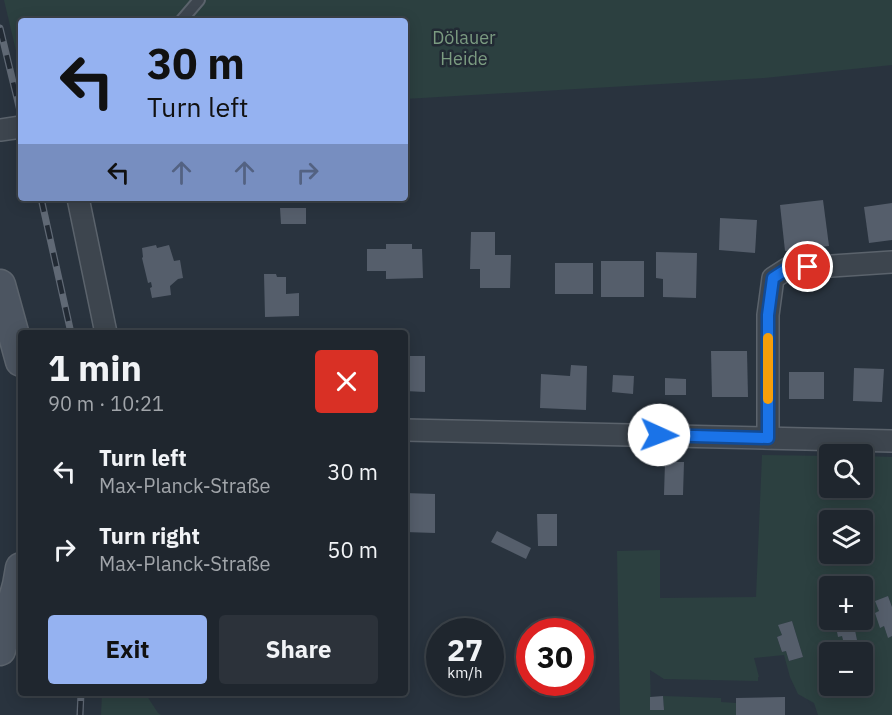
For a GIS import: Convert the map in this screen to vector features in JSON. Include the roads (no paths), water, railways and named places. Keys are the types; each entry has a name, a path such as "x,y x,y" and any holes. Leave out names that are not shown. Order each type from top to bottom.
{"main road":[{"path":"0,285 18,350"},
{"path":"0,650 18,585"}],"street":[{"path":"0,130 18,127"},
{"path":"79,201 105,330"},
{"path":"768,438 768,315 773,278 787,269 892,262"},
{"path":"408,430 892,441"}],"lane":[{"path":"184,18 199,0"}],"railway":[{"path":"0,28 18,103"},
{"path":"42,201 70,330"},
{"path":"80,715 81,696"}],"park label":[{"name":"Dölauer Heide","path":"464,47"}]}
